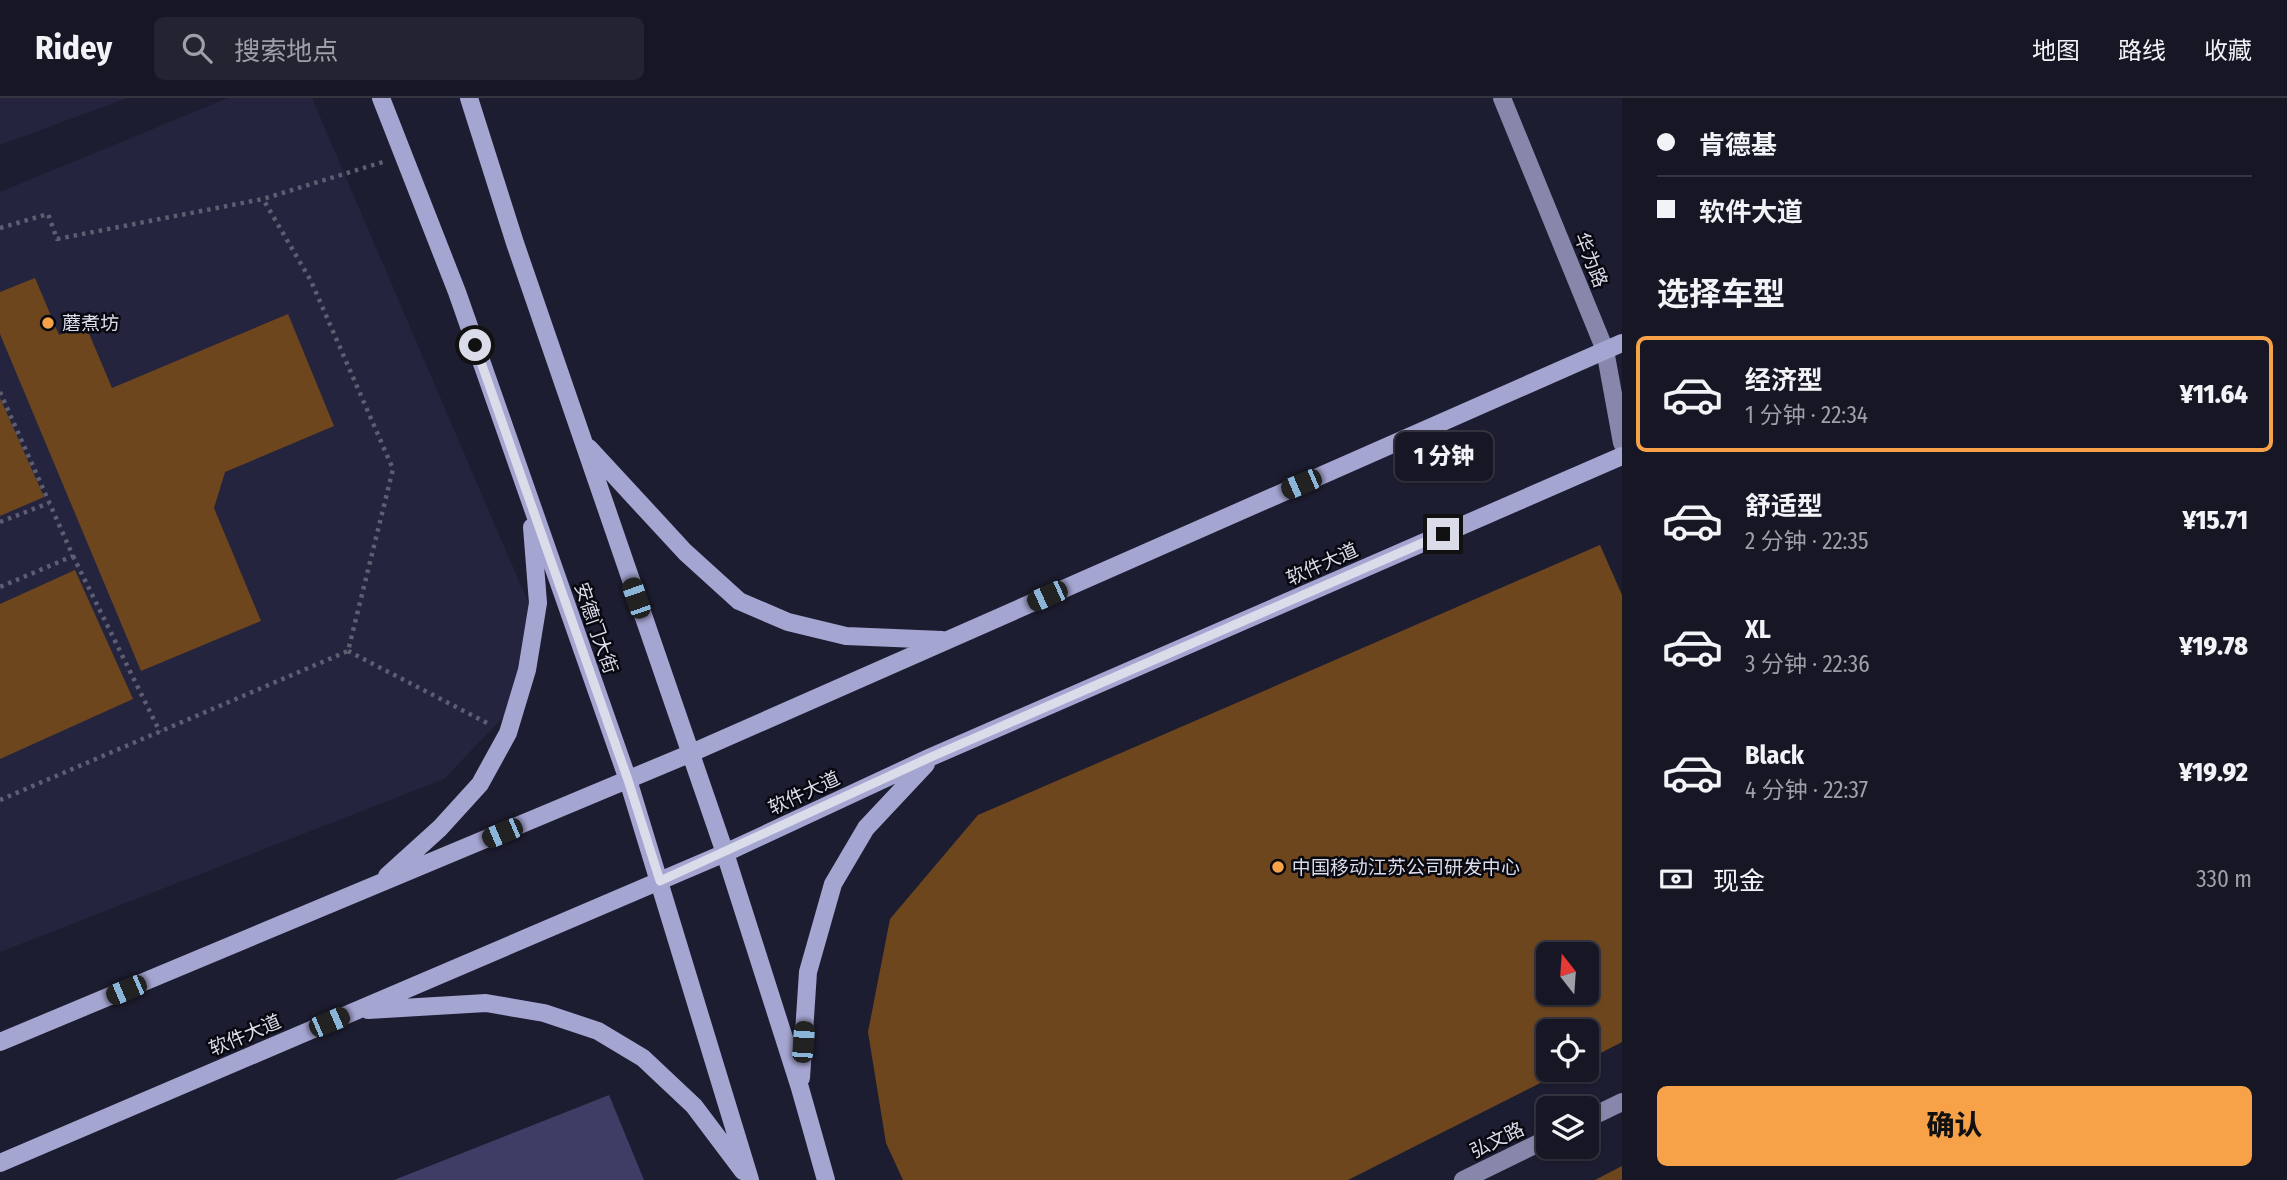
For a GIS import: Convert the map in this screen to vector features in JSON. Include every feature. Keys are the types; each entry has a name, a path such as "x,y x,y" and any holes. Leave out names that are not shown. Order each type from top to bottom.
{"main road":[{"name":"安德门大街","path":"381,98 457,292 628,780 750,1180"},
{"path":"469,98 515,243 725,853 800,1088 826,1180"},
{"path":"0,1042 689,754 1614,346"},
{"path":"583,442 685,552 739,601 788,622 845,636 946,640"},
{"name":"软件大道","path":"0,1163 725,853 931,757 1622,456"},
{"path":"377,885 440,828 480,784 508,733 527,670 538,603 530,503"},
{"path":"800,1088 808,972 833,884 866,828 931,757"},
{"path":"354,1011 486,1003 544,1013 598,1031 643,1058 694,1105 750,1180"}],"street":[{"name":"华为路","path":"1502,98 1614,346 1622,443"},
{"path":"1599,1113 1622,1102"},
{"name":"弘文路","path":"1463,1180 1536,1144"}],"path":[{"path":"0,228 48,214 57,239 263,199 403,156"},
{"path":"263,199 311,281 393,469 348,652"},
{"path":"0,392 73,556 160,732"},
{"path":"0,522 49,503"},
{"path":"0,587 73,556"},
{"path":"0,800 348,652 508,733"}],"shaded area":[{"path":"0,98 127,98 0,145"},
{"path":"228,98 312,98 534,616 510,710 444,779 0,952 0,192"},
{"path":"609,1095 644,1180 394,1180"}],"building":[{"path":"35,278 59,335 85,324 112,388 288,314 334,426 225,472 214,508 261,621 141,671 0,334 0,292"},
{"path":"0,398 44,497 0,516"},
{"name":"中国移动江苏公司研发中心","path":"1600,545 1622,595 1622,1042 1599,1054 1599,1019 1536,1019 1536,1082 1542,1082 1348,1180 903,1180 886,1143 868,1032 890,919 978,815"},
{"path":"75,570 133,699 0,759 0,604"},
{"path":"1622,1166 1622,1180 1595,1180"}],"place":[{"name":"蘑煮坊","path":"48,323"},
{"name":"中国移动江苏公司研发中心","path":"1278,867"}],"route":[{"path":"475,345 628,780 660,881 931,757 1443,534"}]}
